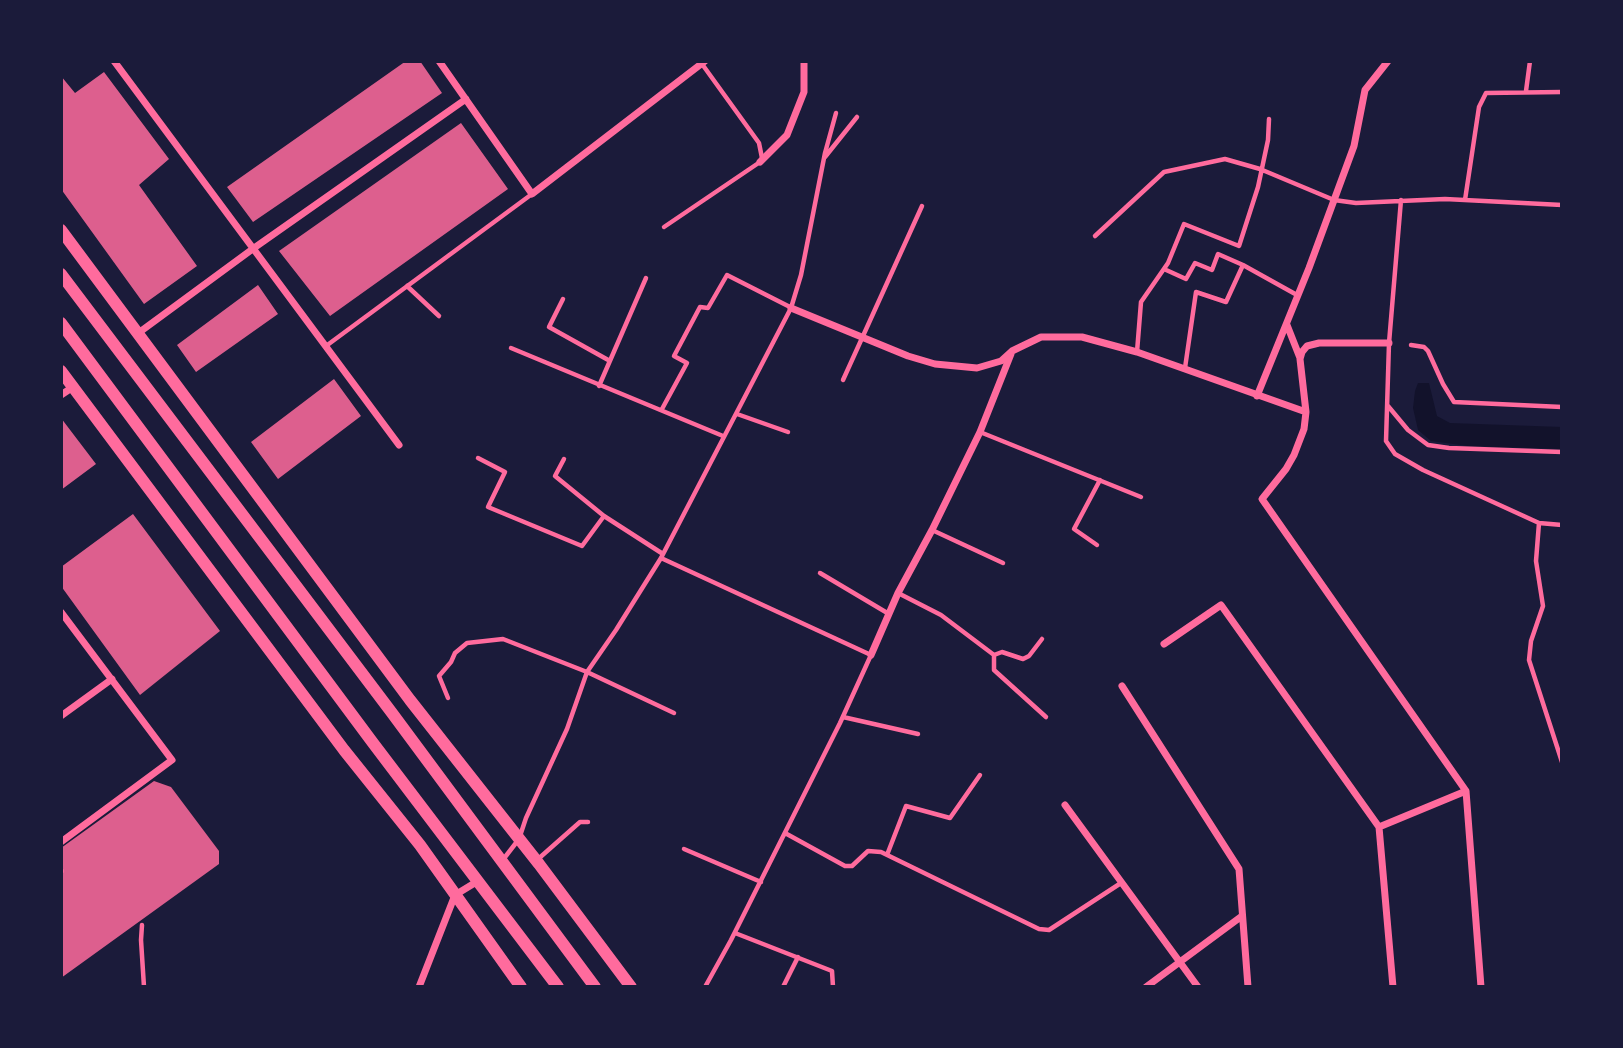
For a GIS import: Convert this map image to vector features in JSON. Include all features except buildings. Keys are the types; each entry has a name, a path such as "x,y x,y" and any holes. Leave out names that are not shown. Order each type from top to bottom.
{"main road":[{"path":"61,230 410,700 536,860 631,987"},
{"path":"61,274 594,987"},
{"path":"61,323 558,987"},
{"path":"61,371 344,750 420,845 521,987"}],"street":[{"path":"114,61 399,445"},
{"path":"439,61 532,194 704,62"},
{"path":"760,162 787,135 804,92 804,61"},
{"path":"1257,396 1287,325 1354,146 1365,90 1386,62"},
{"path":"137,334 466,99"},
{"path":"791,308 908,356 935,364 977,368 1001,361 1012,351 1041,337 1082,337 1137,352 1306,412"},
{"path":"1287,325 1300,359 1306,412 1304,429 1286,469 1262,499 1465,791 1481,987"},
{"path":"1300,359 1307,346 1319,343 1389,343"},
{"path":"871,655 898,593 980,432 1012,351"},
{"path":"61,395 73,387"},
{"path":"1164,645 1221,605 1379,827 1393,987"},
{"path":"61,612 172,760 61,842"},
{"path":"61,716 112,679"},
{"path":"1122,686 1238,869 1248,987"},
{"path":"1379,827 1465,791"},
{"path":"1065,805 1198,987"},
{"path":"419,987 455,895 479,880"},
{"path":"1146,987 1242,916"}],"lane":[{"path":"1526,92 1530,61"},
{"path":"664,227 760,162 762,153 759,143 704,62"},
{"path":"1465,200 1479,107 1486,93 1562,92"},
{"path":"502,862 519,839 567,729 587,672 662,556 791,308 801,275 824,158 836,113"},
{"path":"824,158 857,117"},
{"path":"1137,352 1141,302 1164,269 1184,224 1239,246 1258,187 1268,140 1269,120"},
{"path":"1095,236 1164,172 1225,159 1260,169 1334,200 1374,204 1401,200 1465,200 1562,205"},
{"path":"325,346 532,194"},
{"path":"1401,200 1389,343 1386,441 1395,454 1423,470 1539,523 1562,525"},
{"path":"843,380 922,205"},
{"path":"1164,269 1186,279 1195,263 1212,270 1218,254 1298,295"},
{"path":"1185,369 1196,292 1226,302 1243,265"},
{"path":"662,409 687,363 674,356 700,307 708,308 727,275 791,308"},
{"path":"598,386 646,278"},
{"path":"407,286 439,316"},
{"path":"563,299 549,327 610,361"},
{"path":"1411,345 1424,347 1428,351 1443,384 1457,403 1562,407"},
{"path":"511,348 723,436"},
{"path":"1387,405 1408,430 1428,445 1562,453"},
{"path":"737,414 788,432"},
{"path":"980,432 1141,497"},
{"path":"478,458 505,472 488,507 582,546 604,516"},
{"path":"564,459 555,476 604,516 662,556 871,655 761,882 705,987"},
{"path":"1097,545 1074,529 1100,480"},
{"path":"1539,523 1535,551 1543,606 1531,641 1529,660 1562,762"},
{"path":"932,530 1003,563"},
{"path":"820,573 888,614"},
{"path":"898,593 940,615 994,655"},
{"path":"448,698 439,676 451,663 455,653 472,642 503,639 587,672 674,713"},
{"path":"994,655 1002,652 1023,659 1029,656 1042,639"},
{"path":"994,655 994,670 1046,717"},
{"path":"843,717 918,734"},
{"path":"887,855 906,806 950,818 980,775"},
{"path":"536,860 580,822 588,822"},
{"path":"785,833 845,866 852,866 868,851 881,852 1040,929 1049,930 1121,883"},
{"path":"684,849 761,882"},
{"path":"142,925 144,987"},
{"path":"735,933 832,971 833,987"},
{"path":"783,987 798,957"}],"shaded area":[{"path":"1418,383 1429,383 1437,416 1450,423 1562,427 1562,449 1468,446 1431,441 1418,430 1413,408"}]}
